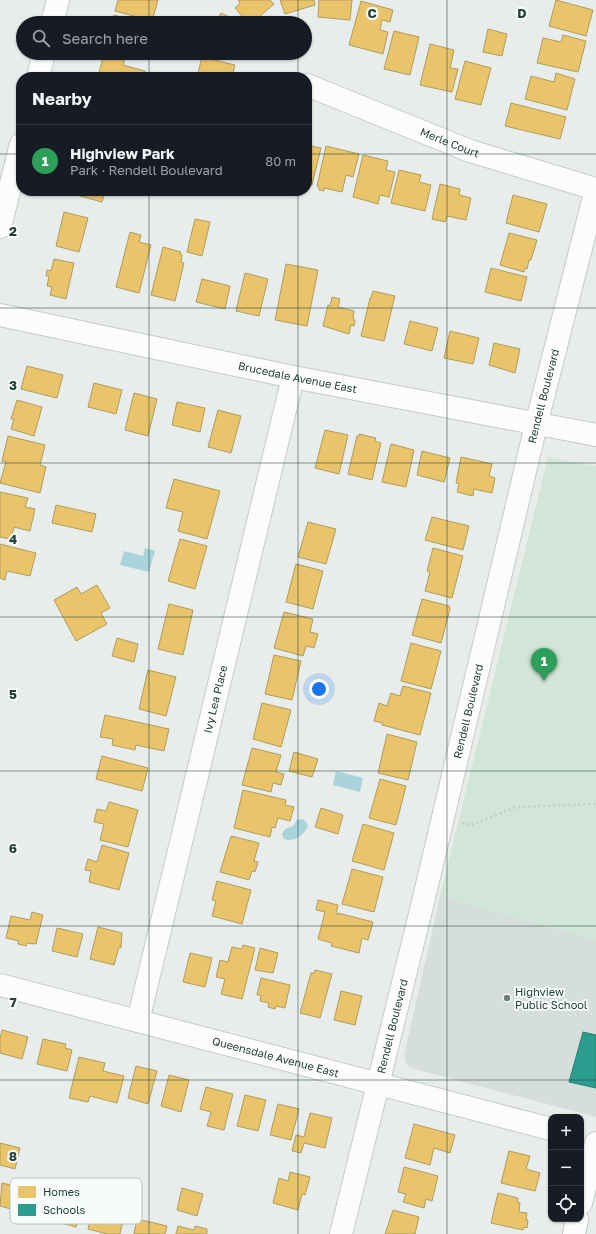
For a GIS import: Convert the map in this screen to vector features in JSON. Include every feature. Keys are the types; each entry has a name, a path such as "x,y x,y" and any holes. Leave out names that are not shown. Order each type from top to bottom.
{"street":[{"path":"54,16 58,0"},
{"path":"39,72 42,60"},
{"name":"Merle Court","path":"312,87 470,151 596,189"},
{"path":"0,227 16,164"},
{"name":"Rendell Boulevard","path":"341,1234 443,818 536,425 596,189"},
{"name":"Brucedale Avenue East","path":"0,315 293,377 536,425 596,435"},
{"name":"Ivy Lea Place","path":"138,1021 293,377"},
{"name":"Queensdale Avenue East","path":"0,985 548,1128"},
{"path":"584,1139 596,1143 584,1191"},
{"path":"574,1234 576,1222"}],"path":[{"path":"443,818 471,825 516,808 596,804"}],"shaded area":[{"name":"Highview Public School","path":"440,896 596,940 596,1117 411,1068 406,1063 404,1056"}],"green space":[{"path":"548,457 596,466 596,940 440,896"}],"water":[{"path":"145,548 155,551 149,572 120,565 124,551 143,556"},
{"path":"336,771 363,778 360,792 333,785"},
{"path":"303,819 308,826 304,832 294,839 284,839 282,834 285,829 293,826 297,820"}],"building: Homes":[{"path":"118,0 158,0 153,16 134,16 115,11"},
{"path":"238,0 270,0 274,4 260,16 242,16 235,8 240,3"},
{"path":"280,0 314,0 315,5 285,14"},
{"path":"319,0 352,0 350,20 318,17"},
{"path":"556,0 593,10 586,36 549,26"},
{"path":"361,1 393,10 390,22 382,20 380,30 388,32 383,54 349,45"},
{"path":"221,13 227,16 220,16"},
{"path":"488,29 507,34 502,56 483,52"},
{"path":"394,31 419,37 410,75 384,69"},
{"path":"563,35 586,41 578,72 537,63 543,38 561,42"},
{"path":"430,44 454,50 450,68 458,69 452,92 420,85"},
{"path":"102,60 124,60 123,65 145,71 145,72 99,72"},
{"path":"201,60 214,60 235,65 233,72 198,72"},
{"path":"465,61 491,68 481,105 455,99"},
{"path":"556,73 575,79 567,110 525,99 531,76 554,82"},
{"path":"511,103 566,117 560,139 505,126"},
{"path":"312,146 321,148 312,185"},
{"path":"326,146 359,154 353,177 346,175 342,192 324,188 324,191 319,190 319,187 317,186"},
{"path":"363,155 388,161 386,170 395,172 389,197 380,195 378,204 353,197"},
{"path":"399,170 421,175 419,182 431,185 425,211 391,203"},
{"path":"440,184 460,189 459,195 471,198 466,220 447,216 445,222 432,219"},
{"path":"513,195 547,204 539,232 506,223"},
{"path":"80,196 104,196 102,202"},
{"path":"64,212 88,218 79,252 56,246"},
{"path":"195,219 210,222 202,256 187,252"},
{"path":"130,232 141,235 139,242 151,245 139,293 116,287"},
{"path":"509,233 537,240 531,260 529,260 527,269 525,268 524,272 500,265"},
{"path":"163,247 181,252 181,262 184,263 175,301 151,295"},
{"path":"54,259 74,263 66,299 50,295 52,287 47,286 49,276 46,276 47,270 51,271"},
{"path":"286,264 318,270 307,326 275,320"},
{"path":"491,268 527,277 521,301 485,292"},
{"path":"245,273 268,279 259,316 236,311"},
{"path":"202,279 230,286 225,309 196,302"},
{"path":"373,291 395,296 384,341 361,336"},
{"path":"332,297 340,299 338,307 354,311 354,326 351,325 349,334 323,326 328,305 330,306"},
{"path":"410,321 438,328 432,351 404,344"},
{"path":"450,331 479,338 473,364 444,358"},
{"path":"494,343 520,349 515,373 489,365"},
{"path":"27,366 63,375 57,398 21,389"},
{"path":"94,383 122,390 116,414 88,407"},
{"path":"134,393 157,399 148,436 125,430"},
{"path":"17,400 42,407 34,436 11,429 14,419 11,419"},
{"path":"177,402 205,408 200,432 172,425"},
{"path":"218,410 241,416 231,453 208,447"},
{"path":"325,430 348,435 339,474 315,468"},
{"path":"359,434 376,438 375,441 381,443 372,480 348,474 357,436 359,436"},
{"path":"8,436 45,445 40,465 46,467 40,493 0,483 6,462 2,461"},
{"path":"391,444 414,450 406,487 382,482"},
{"path":"422,451 450,458 444,482 417,475"},
{"path":"461,457 492,464 489,476 495,478 492,493 474,489 473,496 457,492 459,484 456,483"},
{"path":"174,479 220,491 207,539 178,531 183,512 166,508"},
{"path":"0,492 28,498 25,507 35,509 30,531 14,527 11,539 0,537"},
{"path":"56,505 96,514 92,532 52,523"},
{"path":"432,517 469,526 463,550 425,540"},
{"path":"308,522 336,529 326,564 298,557"},
{"path":"180,539 207,546 195,589 168,581"},
{"path":"0,544 36,553 30,576 7,571 5,580 0,578"},
{"path":"433,548 463,556 452,598 425,591 430,572 427,571"},
{"path":"296,564 323,571 313,609 286,602"},
{"path":"97,585 110,608 101,613 107,624 76,641 54,600 77,587 81,594"},
{"path":"422,599 449,606 450,609 441,643 412,635"},
{"path":"169,604 193,610 183,655 158,649"},
{"path":"284,612 313,619 310,632 318,634 314,648 306,646 303,656 274,648"},
{"path":"117,638 138,644 134,662 112,656"},
{"path":"411,643 441,651 431,689 401,681"},
{"path":"274,655 301,661 292,700 265,694"},
{"path":"148,670 176,677 166,716 139,709"},
{"path":"403,686 431,693 420,735 382,725 383,723 374,721 379,703 387,706 391,693 400,696"},
{"path":"262,703 291,710 281,747 253,739"},
{"path":"105,715 169,729 164,751 136,745 135,750 112,745 113,739 100,737"},
{"path":"387,734 417,742 408,780 378,773"},
{"path":"252,748 281,755 276,772 284,774 281,785 273,783 271,792 242,785"},
{"path":"294,752 318,759 312,777 289,771"},
{"path":"102,756 148,768 142,791 96,779"},
{"path":"380,779 406,786 396,825 369,818"},
{"path":"243,790 286,800 285,805 294,807 290,821 278,818 275,828 272,827 270,837 234,828"},
{"path":"109,802 138,810 128,847 100,840 104,824 94,822 97,809 106,811"},
{"path":"321,808 343,815 338,834 315,827"},
{"path":"363,824 394,833 384,870 352,861"},
{"path":"231,836 259,843 254,861 258,862 255,872 252,871 249,880 220,872"},
{"path":"102,845 129,853 119,890 89,882 91,871 85,870 88,859 97,862"},
{"path":"352,869 383,877 374,912 342,904"},
{"path":"217,881 251,890 242,924 212,916 216,901 212,900"},
{"path":"318,900 338,905 336,914 338,915 338,913 373,922 368,940 362,938 359,953 331,946 332,943 318,939 325,912 316,910"},
{"path":"32,912 43,915 36,944 27,943 26,946 18,944 19,941 6,938 11,916 30,920"},
{"path":"98,927 122,933 121,948 119,947 114,965 90,959"},
{"path":"57,928 83,934 77,957 52,951"},
{"path":"243,945 255,948 242,999 221,994 225,979 216,977 220,960 228,962 232,947 242,949"},
{"path":"260,948 278,953 273,973 255,970"},
{"path":"190,953 212,958 205,987 183,982"},
{"path":"315,970 332,974 320,1018 300,1013 311,973 314,973"},
{"path":"261,978 290,985 285,1008 276,1006 275,1009 268,1007 269,1003 260,1001 261,995 257,995"},
{"path":"341,991 362,996 355,1025 334,1020"},
{"path":"2,1030 28,1037 22,1059 0,1053 0,1039"},
{"path":"43,1039 66,1044 65,1048 72,1050 67,1071 37,1064"},
{"path":"79,1057 105,1063 103,1071 124,1076 117,1103 90,1096 88,1102 69,1098"},
{"path":"136,1066 157,1071 148,1104 128,1098"},
{"path":"169,1075 189,1080 181,1112 161,1106"},
{"path":"206,1087 233,1094 224,1130 207,1126 211,1112 200,1109"},
{"path":"245,1095 266,1100 258,1131 237,1126"},
{"path":"278,1104 299,1109 291,1140 270,1135"},
{"path":"310,1113 332,1118 325,1148 304,1143 301,1153 292,1151 296,1135 304,1137"},
{"path":"414,1124 455,1135 450,1153 434,1148 430,1165 405,1158"},
{"path":"0,1143 20,1148 15,1169 0,1165"},
{"path":"509,1151 530,1156 526,1169 540,1173 535,1191 501,1183"},
{"path":"404,1167 438,1176 432,1201 426,1199 424,1208 403,1202 406,1194 398,1192"},
{"path":"290,1172 310,1177 305,1195 302,1194 298,1210 273,1203 279,1178 288,1181"},
{"path":"2,1183 10,1185 10,1209 0,1206"},
{"path":"182,1188 203,1194 197,1216 177,1210"},
{"path":"498,1193 518,1198 517,1202 520,1203 519,1212 527,1213 527,1228 524,1227 523,1230 491,1223"},
{"path":"393,1210 419,1217 415,1234 385,1234"},
{"path":"142,1220 167,1226 165,1234 134,1234 136,1224 142,1224"},
{"path":"65,1224 77,1224 76,1227"},
{"path":"89,1224 122,1224 120,1234 107,1234 88,1229"},
{"path":"178,1226 194,1230 195,1226 207,1229 207,1234 176,1234"}],"building: Schools":[{"path":"583,1032 596,1035 596,1088 569,1082"}],"place":[{"name":"Highview Park","path":"544,681"},
{"name":"Highview Public School","path":"507,998"}]}
